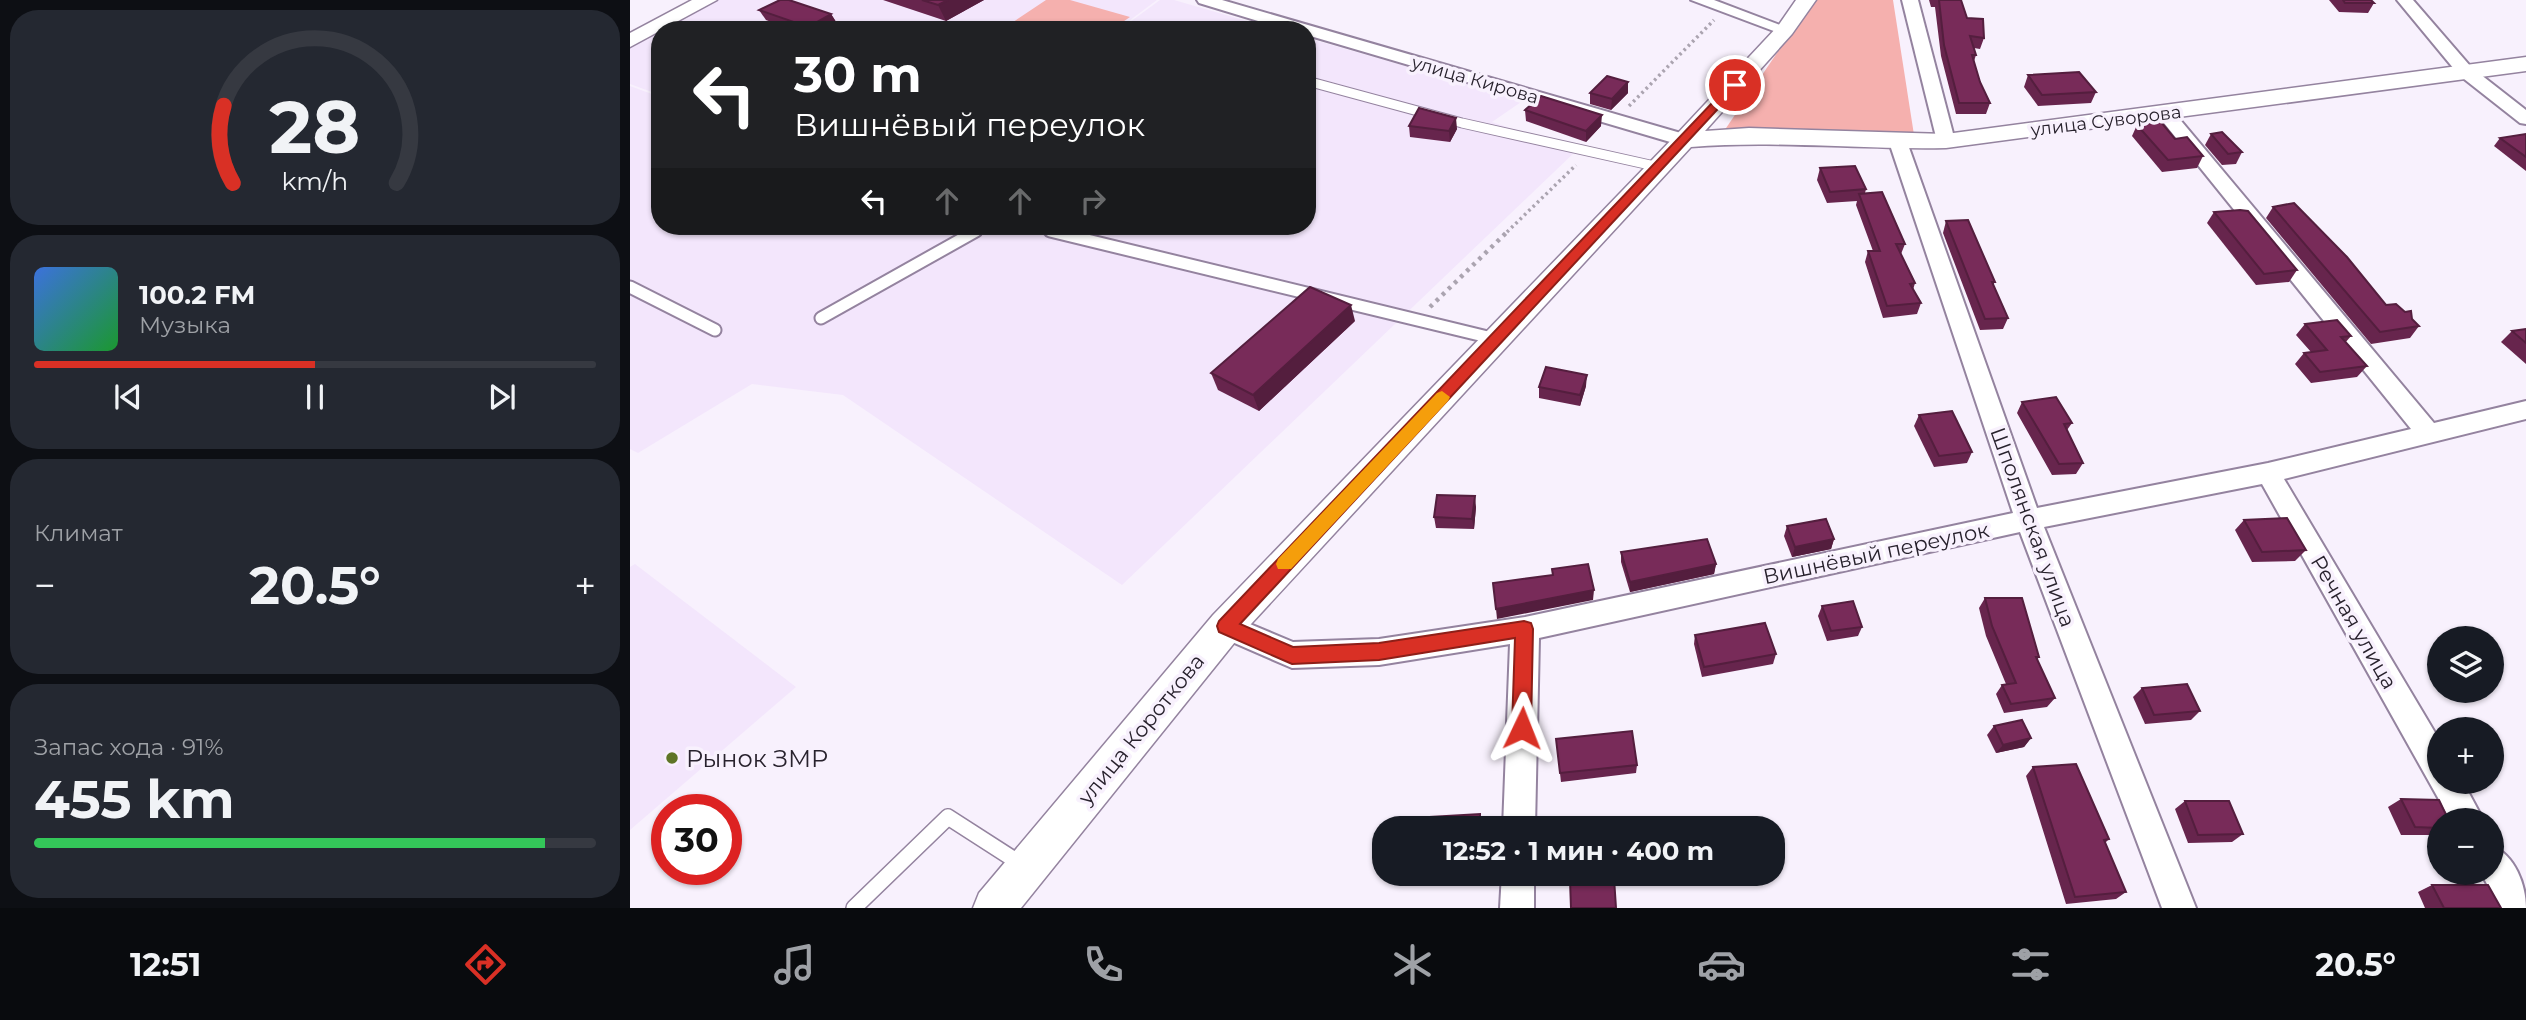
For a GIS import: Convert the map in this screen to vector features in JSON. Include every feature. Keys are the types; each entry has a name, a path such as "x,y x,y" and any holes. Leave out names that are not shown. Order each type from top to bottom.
{"street":[{"path":"668,21 707,0"},
{"name":"улица Кирова","path":"1205,0 1276,21"},
{"path":"1699,0 1785,30"},
{"name":"улица Короткова","path":"1001,906 1027,868 1226,626 1659,167 1785,30 1806,0"},
{"path":"1910,0 1946,141"},
{"path":"2405,0 2465,71 2526,119"},
{"path":"630,41 651,30"},
{"name":"улица Кирова","path":"1316,33 1684,140"},
{"name":"улица Суворова","path":"1684,140 1749,135 1898,142 1946,141 2166,114 2526,64"},
{"path":"2166,114 2427,432"},
{"name":"Шполянская улица","path":"1898,142 2028,520 2179,908"},
{"name":"Вишнёвый переулок","path":"1226,626 1292,655 1379,652 1524,629 2028,520 2268,474 2427,432 2526,410"},
{"name":"Речная улица","path":"2268,474 2427,749"},
{"path":"1519,816 1524,629"},
{"path":"2504,882 2519,908"},
{"path":"1517,908 1518,886"}],"lane":[{"path":"1316,84 1462,123 1659,167"},
{"path":"821,318 968,235"},
{"path":"1068,235 1497,339"},
{"path":"630,287 715,330"},
{"path":"854,908 948,817 1027,868"}],"shaded area":[{"path":"715,0 1157,0 1129,21 675,21"},
{"path":"1046,0 1070,0 1130,17 1124,21 1014,21"},
{"path":"1160,0 1174,0 1247,21 1131,21"},
{"path":"1813,0 1893,0 1914,135 1722,134"},
{"path":"651,34 651,92 630,84 630,45"},
{"path":"1316,41 1524,100 1492,122 1577,150 1122,585 843,395 752,384 638,453 630,449 630,86 651,94 651,235 1316,235"},
{"name":"Рынок ЗМР","path":"635,564 796,687 672,794 651,794 651,812 630,830 630,567"}],"building":[{"path":"780,0 789,0 831,14 819,21 791,21 759,10"},
{"path":"922,0 948,0 938,5"},
{"path":"1939,0 1961,0 1967,18 1983,19 1984,38 1970,36 1980,82 1990,103 1959,103 1944,45"},
{"path":"2343,0 2371,0 2374,3 2345,3"},
{"path":"2079,72 2096,92 2042,95 2028,75"},
{"path":"1607,76 1628,82 1612,99 1590,93"},
{"path":"1541,96 1602,115 1586,131 1525,110"},
{"path":"1419,108 1456,118 1449,131 1409,126"},
{"path":"2161,122 2175,139 2187,137 2203,156 2168,160 2137,125"},
{"path":"2222,132 2242,152 2228,154 2211,134"},
{"path":"2526,134 2526,157 2500,138"},
{"path":"1855,166 1866,189 1830,192 1820,168"},
{"path":"1882,192 1905,244 1896,244 1915,283 1910,284 1921,303 1887,306 1868,251 1880,251 1859,194"},
{"path":"2294,203 2347,257 2386,305 2396,304 2405,312 2411,311 2412,319 2419,326 2380,332 2273,207"},
{"path":"2248,211 2297,270 2264,274 2214,212"},
{"path":"1968,220 2008,318 1985,319 1946,221"},
{"path":"1310,287 1351,305 1253,395 1211,373"},
{"path":"2337,320 2351,336 2341,337 2367,366 2320,372 2304,353 2327,350 2305,324"},
{"path":"2526,329 2526,343 2512,331"},
{"path":"1546,367 1587,375 1580,395 1539,387"},
{"path":"2056,397 2072,423 2064,424 2083,463 2059,464 2022,402"},
{"path":"1952,411 1972,452 1939,456 1919,415"},
{"path":"1437,495 1475,496 1472,519 1434,517"},
{"path":"2287,518 2306,550 2262,552 2244,520"},
{"path":"1826,519 1834,539 1795,547 1787,526"},
{"path":"1707,539 1716,564 1630,582 1621,552"},
{"path":"1588,564 1594,590 1496,609 1493,583 1553,575 1552,569"},
{"path":"1985,598 2022,598 2039,657 2036,657 2055,698 2011,704 2002,685 2016,683 1992,626"},
{"path":"1853,601 1862,627 1831,631 1822,606"},
{"path":"1765,623 1776,654 1704,667 1695,635"},
{"path":"2187,684 2200,711 2154,715 2142,688"},
{"path":"2022,720 2031,738 2003,745 1994,726"},
{"path":"1632,731 1637,765 1560,773 1556,739"},
{"path":"2076,764 2109,839 2104,840 2126,892 2075,897 2033,767"},
{"path":"2401,799 2439,800 2443,808 2427,808 2427,827 2415,827"},
{"path":"2185,801 2229,801 2243,834 2198,835"},
{"path":"1480,814 1480,816 1447,816"},
{"path":"2432,885 2488,885 2501,908 2444,908"},
{"path":"1570,886 1615,886 1616,908 1571,908"}],"slow traffic":[{"path":"1285,564 1442,397"}],"place":[{"name":"Рынок ЗМР","path":"672,758"}],"route":[{"path":"1522,728 1524,629 1379,652 1292,655 1226,626 1735,85"}]}
